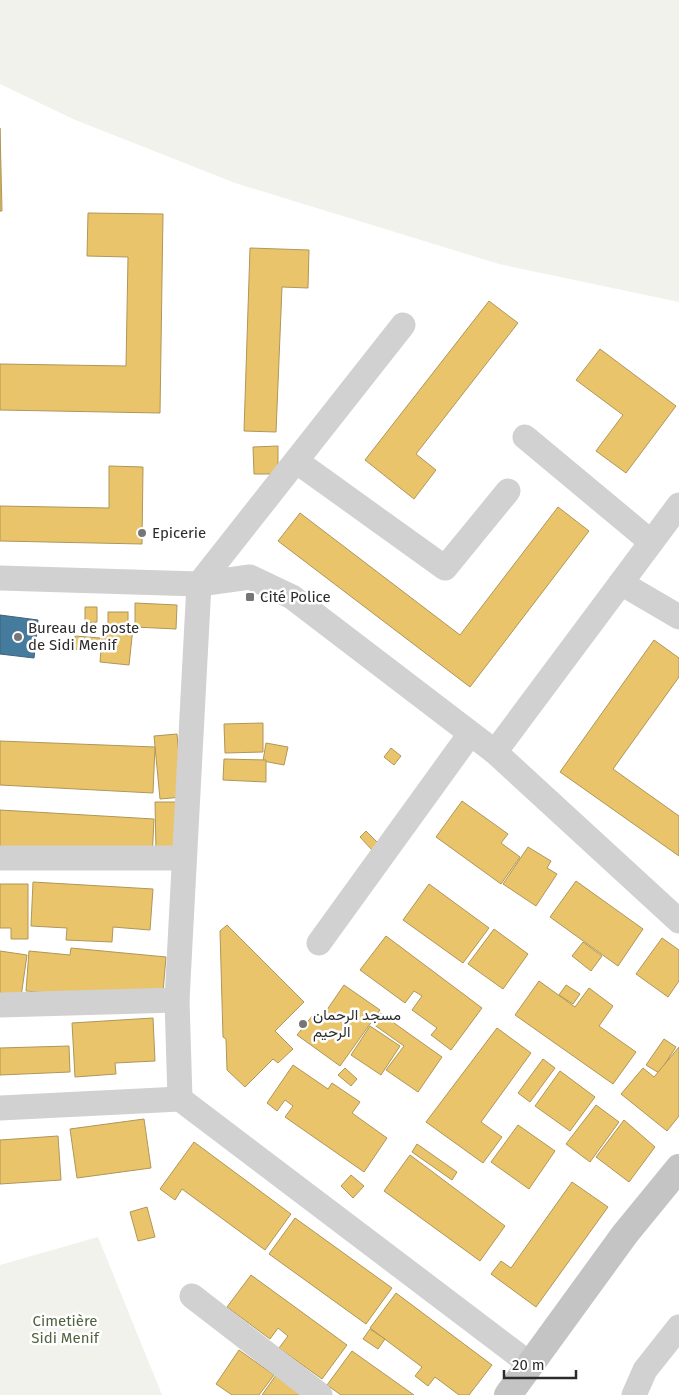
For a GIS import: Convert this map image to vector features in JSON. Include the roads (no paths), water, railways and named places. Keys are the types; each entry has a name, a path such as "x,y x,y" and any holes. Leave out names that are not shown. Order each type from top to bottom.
{"main road":[{"path":"508,1395 625,1234 679,1168"}],"street":[{"path":"180,1098 177,1000 183,858 199,584 404,325"},
{"path":"525,437 651,542"},
{"path":"296,461 445,568 508,491"},
{"path":"495,752 679,505"},
{"path":"0,578 199,584 250,577 292,597 495,752 679,921"},
{"path":"621,583 679,617"},
{"path":"319,943 470,734"},
{"path":"0,858 183,858"},
{"path":"0,1005 177,1000"},
{"path":"0,1108 180,1098 531,1365"},
{"path":"192,1296 320,1395"},
{"path":"634,1395 645,1370 679,1327"}],"place":[{"name":"Epicerie","path":"142,533"},
{"name":"Cité Police","path":"250,597"},
{"name":"Bureau de poste de Sidi Menif","path":"18,637"},
{"name":"مسجد الرحمان الرحيم","path":"303,1024"}],"park label":[{"name":"Cimetière Sidi Menif","path":"65,1330"}]}
